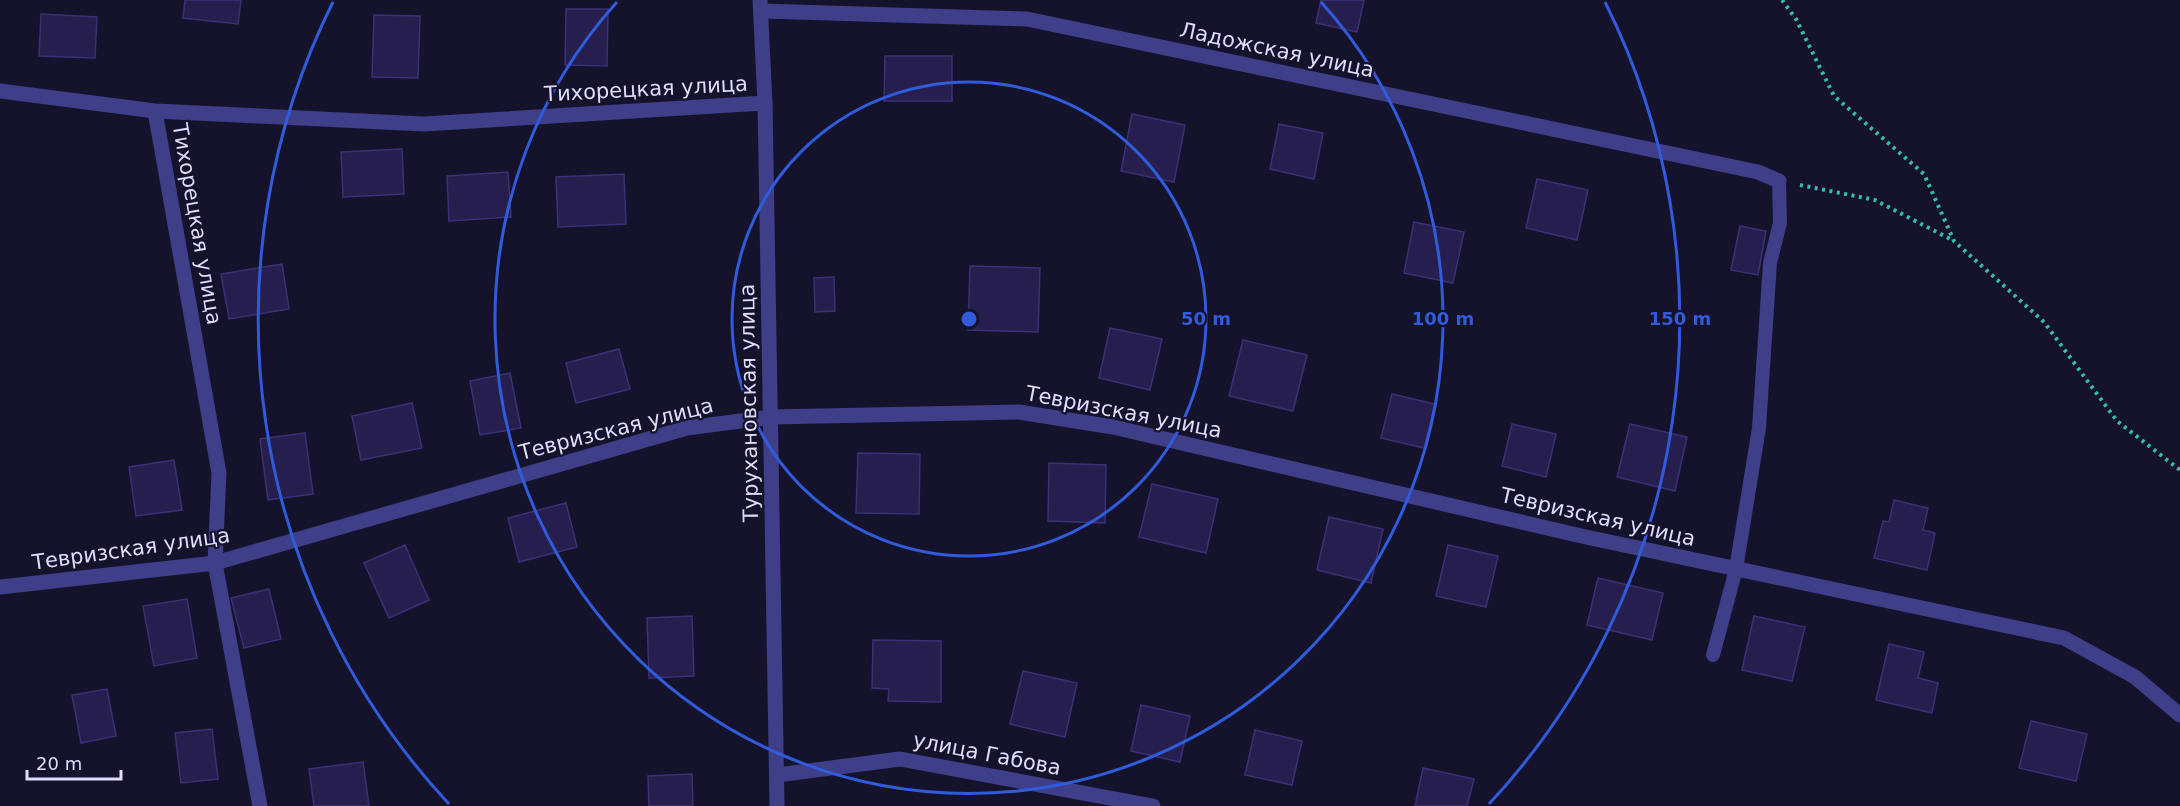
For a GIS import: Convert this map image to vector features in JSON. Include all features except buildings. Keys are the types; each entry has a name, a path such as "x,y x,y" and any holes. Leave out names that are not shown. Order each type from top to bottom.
{"street":[{"name":"Турухановская улица","path":"760,6 765,103 777,806"},
{"name":"Ладожская улица","path":"760,6 1027,19 1746,170 1779,181"},
{"path":"0,91 155,111"},
{"name":"Тихорецкая улица","path":"260,806 215,563 219,473 155,111 424,124 765,103"},
{"name":"Тевризская улица","path":"0,587 215,563 687,428 771,417 1019,412 1113,427 1586,537 2064,638 2135,677 2180,715"},
{"name":"улица Габова","path":"777,775 900,759 1153,806"}],"lane":[{"path":"1713,655 1736,569 1759,428 1770,263 1780,223 1779,181"}],"path":[{"path":"1782,0 1796,19 1834,96 1924,174 1954,242"},
{"path":"1779,181 1875,200 1954,242 2044,322 2117,421 2180,470"}]}
